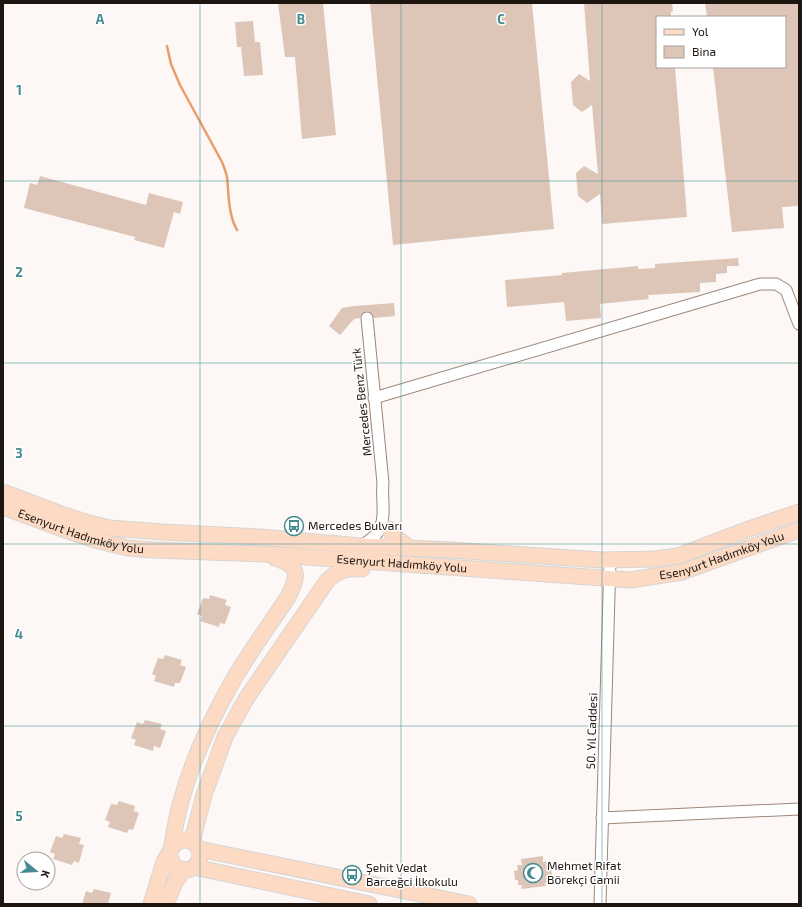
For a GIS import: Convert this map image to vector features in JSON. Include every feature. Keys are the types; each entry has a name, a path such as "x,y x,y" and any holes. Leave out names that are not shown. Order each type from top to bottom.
{"main road":[{"name":"Esenyurt Hadımköy Yolu","path":"3,492 62,514 110,528 260,537 361,546 610,560 654,559 678,556 799,512"},
{"name":"Esenyurt Hadımköy Yolu","path":"3,507 95,540 128,548 265,554 630,580 682,572 799,530"},
{"path":"390,529 395,537 410,548"},
{"path":"265,554 291,564 295,572 294,584 288,597 232,683 205,735 186,783 180,804 170,850 170,858 175,866 369,904"},
{"path":"166,904 175,882 199,859 196,845 204,795 225,737 246,699 322,587 335,574 344,569 379,569 398,563"},
{"path":"151,904 164,862 170,850 178,841 183,839 196,845 469,904"}],"street":[{"path":"374,398 760,284 776,284 786,290 799,324"},
{"name":"Mercedes Benz Türk","path":"361,546 378,532 383,520 383,483 367,318"},
{"name":"Mercedes Benz Türk","path":"383,483 386,490 390,529 384,547"},
{"name":"50. Yıl Caddesi","path":"600,904 610,560"},
{"path":"602,818 799,809"}],"building":[{"path":"278,3 323,3 336,135 302,139 295,57 285,57"},
{"path":"370,3 532,3 554,229 393,245"},
{"path":"584,3 672,3 673,11 671,12 671,16 656,16 656,68 675,68 687,217 602,224 600,194 587,203 578,196 576,173 584,166 598,174 592,105 582,112 573,105 571,82 579,74 590,81"},
{"path":"705,3 799,3 799,206 782,207 784,228 732,232 713,68 786,68 786,16 707,16"},
{"path":"253,21 255,42 260,42 263,75 244,76 241,47 237,47 235,22"},
{"path":"40,176 146,205 149,193 183,202 180,214 174,212 164,248 134,240 135,237 24,208 30,183 37,185"},
{"path":"738,258 739,266 727,266 727,273 716,274 716,282 700,283 700,292 648,295 649,299 600,304 601,318 566,321 564,302 507,307 505,280 638,266 638,269 655,268 655,264"},
{"path":"394,303 395,316 374,318 370,312 366,311 360,318 354,319 340,335 329,326 342,308"},
{"path":"210,595 227,600 225,605 231,607 225,624 220,623 219,627 200,621 202,616 197,614 203,598 209,599"},
{"path":"165,655 182,660 180,665 186,667 180,683 175,683 174,687 154,681 156,676 152,674 158,658 163,659"},
{"path":"145,720 162,724 160,729 166,731 160,748 154,746 153,751 134,745 136,740 131,738 137,722 143,724"},
{"path":"119,801 135,806 134,811 139,813 133,830 129,829 127,833 108,827 110,822 105,820 111,804 117,805"},
{"path":"64,834 81,838 79,844 84,845 79,863 74,861 72,865 56,860 56,851 50,851 56,836 62,838"},
{"name":"Mehmet Rifat Börekçi Camii","path":"543,856 543,862 546,861 547,866 551,866 552,876 549,876 550,882 545,883 546,886 521,889 522,885 518,885 518,880 515,880 514,871 518,870 517,865 522,865 521,859"},
{"path":"94,889 111,893 108,904 82,904 86,891 92,893"}],"waterway":[{"path":"167,46 171,64 180,85 222,162 227,177 230,211 237,230"}],"place":[{"name":"Mercedes Bulvarı","path":"294,526"},
{"name":"Mehmet Rifat Börekçi Camii","path":"533,873"},
{"name":"Şehit Vedat Barceğci İlkokulu","path":"352,875"}]}
